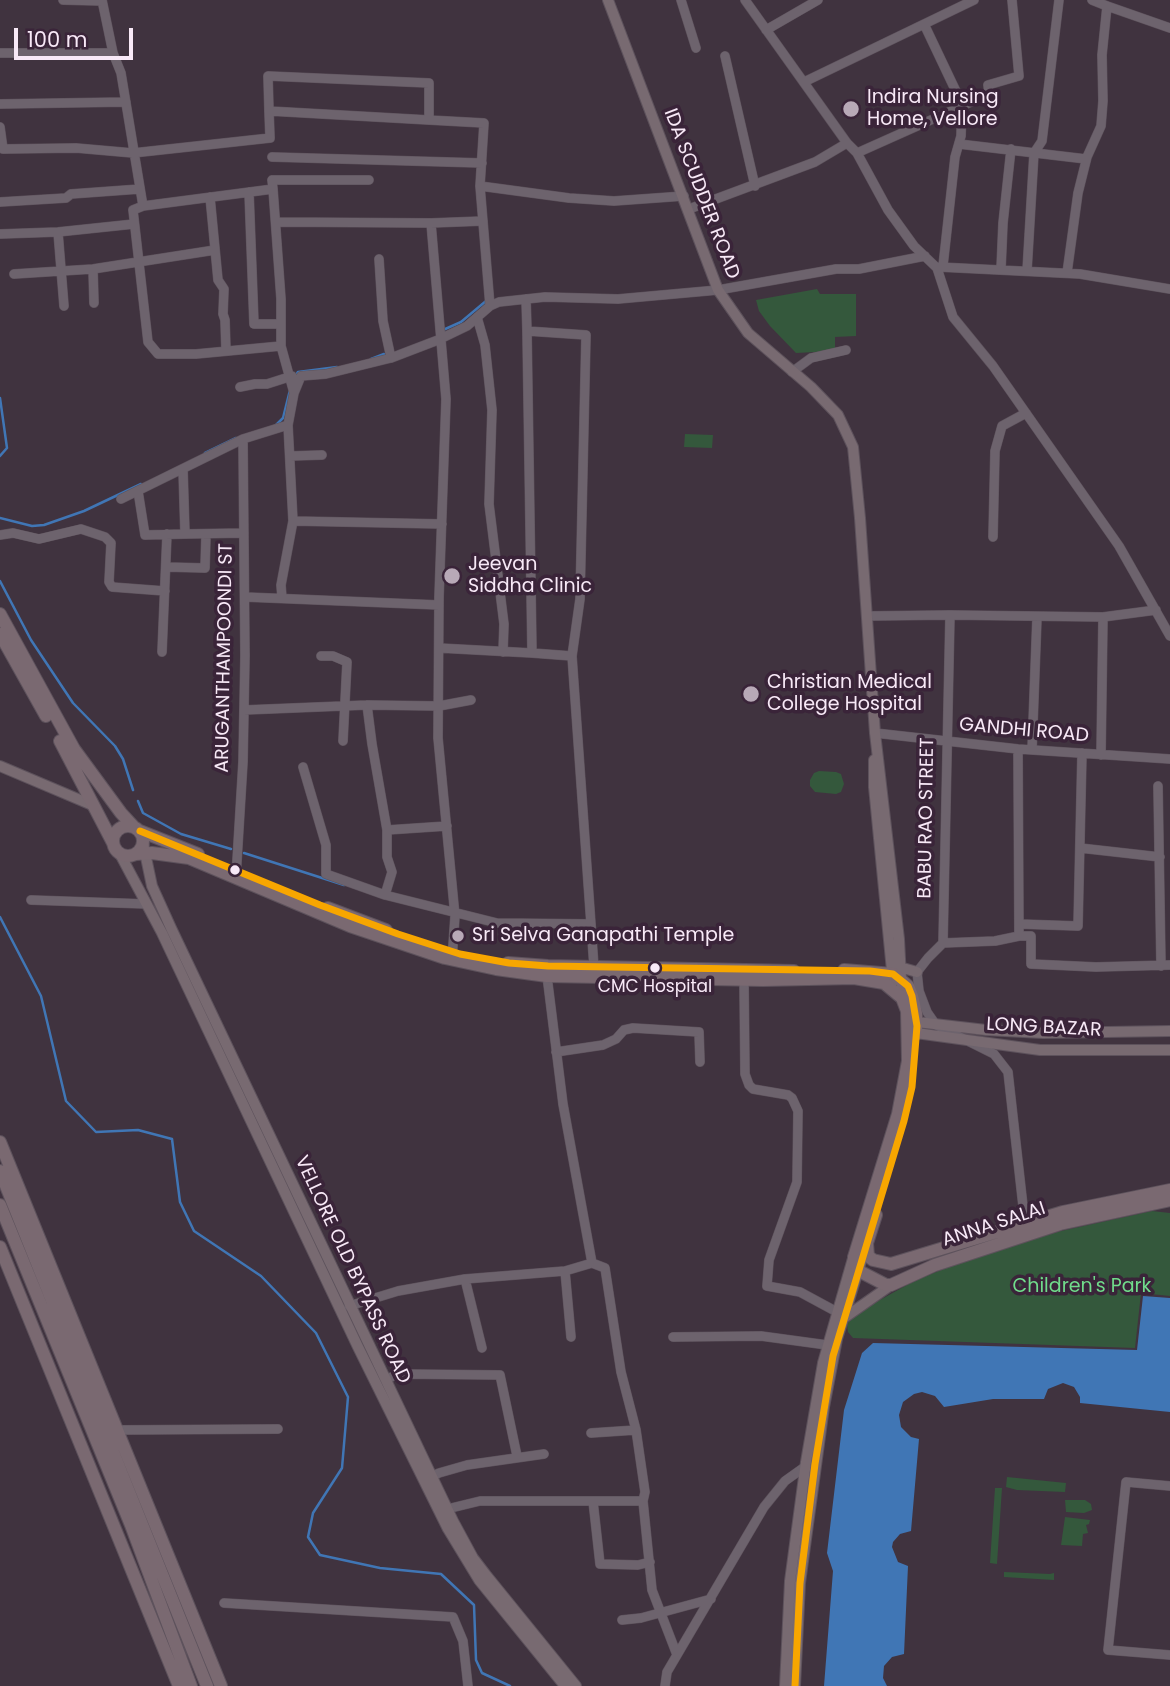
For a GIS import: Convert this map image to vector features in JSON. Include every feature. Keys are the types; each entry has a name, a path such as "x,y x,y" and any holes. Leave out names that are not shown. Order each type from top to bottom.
{"highway":[{"path":"0,614 74,749 139,841 236,874 350,926 452,955 547,976 854,978 884,984 897,979"},
{"path":"0,635 116,848 128,856 139,841"},
{"path":"116,848 116,830 124,826 139,841 236,874"},
{"path":"452,955 509,963 594,967 870,971 897,979 908,986 916,1028 912,1087 904,1121 854,1262 860,1275 891,1286"},
{"path":"861,1247 898,1114 908,1044 907,1011 897,979"},
{"path":"0,1142 207,1686"},
{"path":"0,1171 96,1393 117,1430 221,1686"},
{"name":"ANNA SALAI","path":"891,1264 1063,1212 1170,1190"},
{"name":"ANNA SALAI","path":"891,1286 935,1265 1060,1224 1170,1200"},
{"path":"0,1205 131,1525 191,1686"},
{"path":"0,1247 179,1686"},
{"path":"861,1247 873,1261 891,1264"}],"main road":[{"name":"IDA SCUDDER ROAD","path":"608,0 719,290 748,333 838,415 853,447 876,733 874,787 897,979"},
{"path":"0,766 92,805"},
{"name":"VELLORE OLD BYPASS ROAD","path":"139,841 152,886 171,928 447,1509 473,1558 576,1686"},
{"name":"VELLORE OLD BYPASS ROAD","path":"116,848 147,904 448,1530 479,1580 565,1686"},
{"path":"897,979 917,972"},
{"path":"916,1028 936,1025 1043,1033 1170,1031"},
{"name":"LONG BAZAR","path":"916,1028 966,1041 1040,1050 1170,1050"},
{"path":"795,1686 800,1583 815,1464 840,1315 861,1247"},
{"path":"785,1686 790,1581 827,1345 849,1288 860,1275 891,1264"},
{"path":"840,1315 891,1286"}],"street":[{"path":"63,0 102,0 113,53 121,73 143,206"},
{"path":"681,0 696,48"},
{"path":"745,0 847,143 857,153 888,210 914,246 940,267 1067,273 1170,289"},
{"path":"766,30 818,0"},
{"path":"804,82 974,0"},
{"path":"857,153 989,94 988,85 1019,76 1012,0"},
{"path":"1027,271 1034,153 1042,141 1059,0"},
{"path":"1092,0 1170,28"},
{"path":"1067,273 1078,194 1086,159 1101,126 1104,101 1102,55 1107,6"},
{"path":"924,24 962,104 959,144 940,267 953,317 993,366 1119,546 1170,636"},
{"path":"0,53 113,53"},
{"path":"725,56 755,186"},
{"path":"0,127 2,149 76,148 133,153 270,138 268,76 429,83 429,120"},
{"path":"0,105 125,102"},
{"path":"269,111 484,123 480,186 490,306"},
{"path":"689,209 815,162 847,143"},
{"path":"959,144 1086,159"},
{"path":"1001,269 1011,149"},
{"path":"272,157 482,163"},
{"path":"294,393 281,346 272,180 369,180"},
{"path":"480,186 614,201 684,196"},
{"path":"0,202 140,189"},
{"path":"272,190 143,206 133,210 148,342 158,354 281,346"},
{"path":"249,192 254,324 281,324"},
{"path":"210,197 218,280 224,289 226,351"},
{"path":"275,222 483,221"},
{"path":"431,223 446,399 439,605 438,738 455,911 452,955"},
{"path":"0,234 58,232 134,224"},
{"path":"58,232 64,306"},
{"path":"14,274 93,269 215,250"},
{"path":"240,387 267,384 289,376 326,374 391,358 467,326 490,306 499,302 545,297 618,299 719,290 925,256"},
{"path":"379,258 383,321 391,358"},
{"path":"93,269 94,303"},
{"path":"526,299 532,653"},
{"path":"477,317 490,378 492,410 489,504 504,624 503,652"},
{"path":"527,331 586,335 580,599 572,656 594,967"},
{"path":"792,372 811,358 846,351"},
{"path":"282,598 281,585 293,521 288,425 294,393 302,376"},
{"path":"993,537 995,451 1002,425 1026,413"},
{"path":"121,499 243,439 288,425"},
{"name":"ARUGANTHAMPOONDI ST","path":"236,874 244,710 243,439"},
{"path":"290,456 322,455"},
{"path":"183,469 185,534"},
{"path":"138,491 145,535 244,533"},
{"path":"293,521 442,524"},
{"path":"0,535 13,533 39,539 81,529 104,537 111,543 109,585 115,588 165,591"},
{"path":"162,652 167,534"},
{"path":"166,567 205,568 206,534"},
{"path":"244,597 439,605"},
{"path":"867,615 1103,617 1156,610"},
{"name":"BABU RAO STREET","path":"943,943 950,615"},
{"path":"1032,750 1037,617"},
{"path":"1101,755 1103,617"},
{"path":"439,649 572,656"},
{"path":"321,656 333,656 347,662 342,741"},
{"path":"244,710 368,705 439,706 471,700"},
{"path":"368,705 387,830 387,857 392,872 385,895"},
{"name":"GANDHI ROAD","path":"876,733 1018,749 1170,759"},
{"path":"1018,749 1019,936"},
{"path":"1019,924 1078,926 1082,753"},
{"path":"303,766 326,845 326,874 385,895 497,923 591,924"},
{"path":"1025,1224 1008,1072 995,1054 936,1025 927,1012 919,991 917,972 943,943 995,941 1019,936 1031,936 1031,964 1096,967 1166,965 1158,786"},
{"path":"387,830 447,826"},
{"path":"1080,848 1160,857"},
{"path":"31,900 147,904"},
{"path":"547,976 563,1104 592,1263"},
{"path":"744,979 745,1074 749,1085 752,1089 788,1095 798,1111 797,1182 769,1260 767,1286 800,1292 840,1315"},
{"path":"556,1052 603,1045 616,1039 624,1030 632,1028 699,1032 700,1062"},
{"path":"349,1306 398,1291 465,1279 565,1271 592,1263 605,1268 621,1372 636,1430 645,1492 643,1501 653,1597 677,1655"},
{"path":"565,1271 571,1337"},
{"path":"465,1279 482,1348"},
{"path":"673,1337 761,1336 827,1345"},
{"path":"387,1379 398,1374 500,1375 517,1456"},
{"path":"117,1430 278,1429"},
{"path":"592,1433 636,1430"},
{"path":"431,1477 467,1465 544,1454"},
{"path":"665,1686 667,1672 764,1507 785,1481 806,1466"},
{"path":"1170,1486 1126,1482 1108,1650 1170,1655"},
{"path":"447,1509 480,1501 643,1501"},
{"path":"593,1501 600,1564 638,1565 650,1562"},
{"path":"622,1620 641,1618 711,1599"},
{"path":"223,1603 453,1617 463,1641 468,1686"}],"green space":[{"path":"817,289 820,294 856,294 856,336 835,337 835,351 796,353 770,326 759,311 756,300"},
{"path":"685,434 713,435 712,448 684,447"},
{"path":"819,771 841,774 844,784 841,792 815,792 810,786 810,780 814,773"},
{"name":"Children's Park","path":"1152,1211 1170,1213 1170,1296 1141,1293 1135,1348 853,1338 848,1332 847,1325 851,1316 916,1280 976,1256 1061,1231"},
{"path":"1007,1477 1066,1483 1065,1492 1017,1490 1006,1487"},
{"path":"995,1488 1002,1488 997,1564 990,1563"},
{"path":"1065,1500 1085,1500 1091,1504 1092,1510 1084,1513 1066,1512"},
{"path":"1065,1517 1090,1520 1086,1525 1088,1533 1083,1534 1082,1546 1061,1545"},
{"path":"1004,1572 1054,1573 1054,1580 1004,1577"}],"water":[{"path":"1143,1296 1170,1298 1170,1412 1080,1403 1080,1397 1074,1387 1063,1383 1048,1389 1044,1399 993,1399 944,1407 935,1396 922,1392 903,1402 899,1415 901,1427 911,1437 919,1439 911,1531 900,1534 892,1547 898,1562 908,1566 904,1654 892,1657 884,1666 883,1678 887,1686 824,1686 833,1571 827,1553 844,1410 862,1353 873,1343 1137,1350"}],"waterway":[{"path":"443,330 461,322 486,301"},
{"path":"371,359 384,354"},
{"path":"295,377 298,372 337,367"},
{"path":"276,425 283,418 290,390"},
{"path":"0,398 7,448 0,456"},
{"path":"205,453 236,438"},
{"path":"0,518 32,526 44,525 84,511 141,484"},
{"path":"0,581 31,640 73,703 115,746 123,759 133,790"},
{"path":"138,801 143,813 181,834 231,849"},
{"path":"244,853 344,885"},
{"path":"0,917 41,996 66,1101 96,1132 138,1130 172,1139 180,1202 194,1231 261,1276 316,1333 348,1397 342,1468 313,1513 308,1537 320,1555 380,1568 441,1574 474,1605 476,1660 482,1673 510,1686"}],"transit line":[{"path":"140,831 320,905 460,954 509,963 548,966 870,971 893,974 908,986 917,1026 912,1087 833,1356 815,1464 800,1583 795,1686"}],"place":[{"name":"Indira Nursing Home, Vellore","path":"851,109"},
{"name":"Jeevan Siddha Clinic","path":"452,576"},
{"name":"Christian Medical College Hospital","path":"751,694"},
{"name":"Sri Selva Ganapathi Temple","path":"458,936"},
{"name":"CMC Hospital","path":"655,968"}]}
